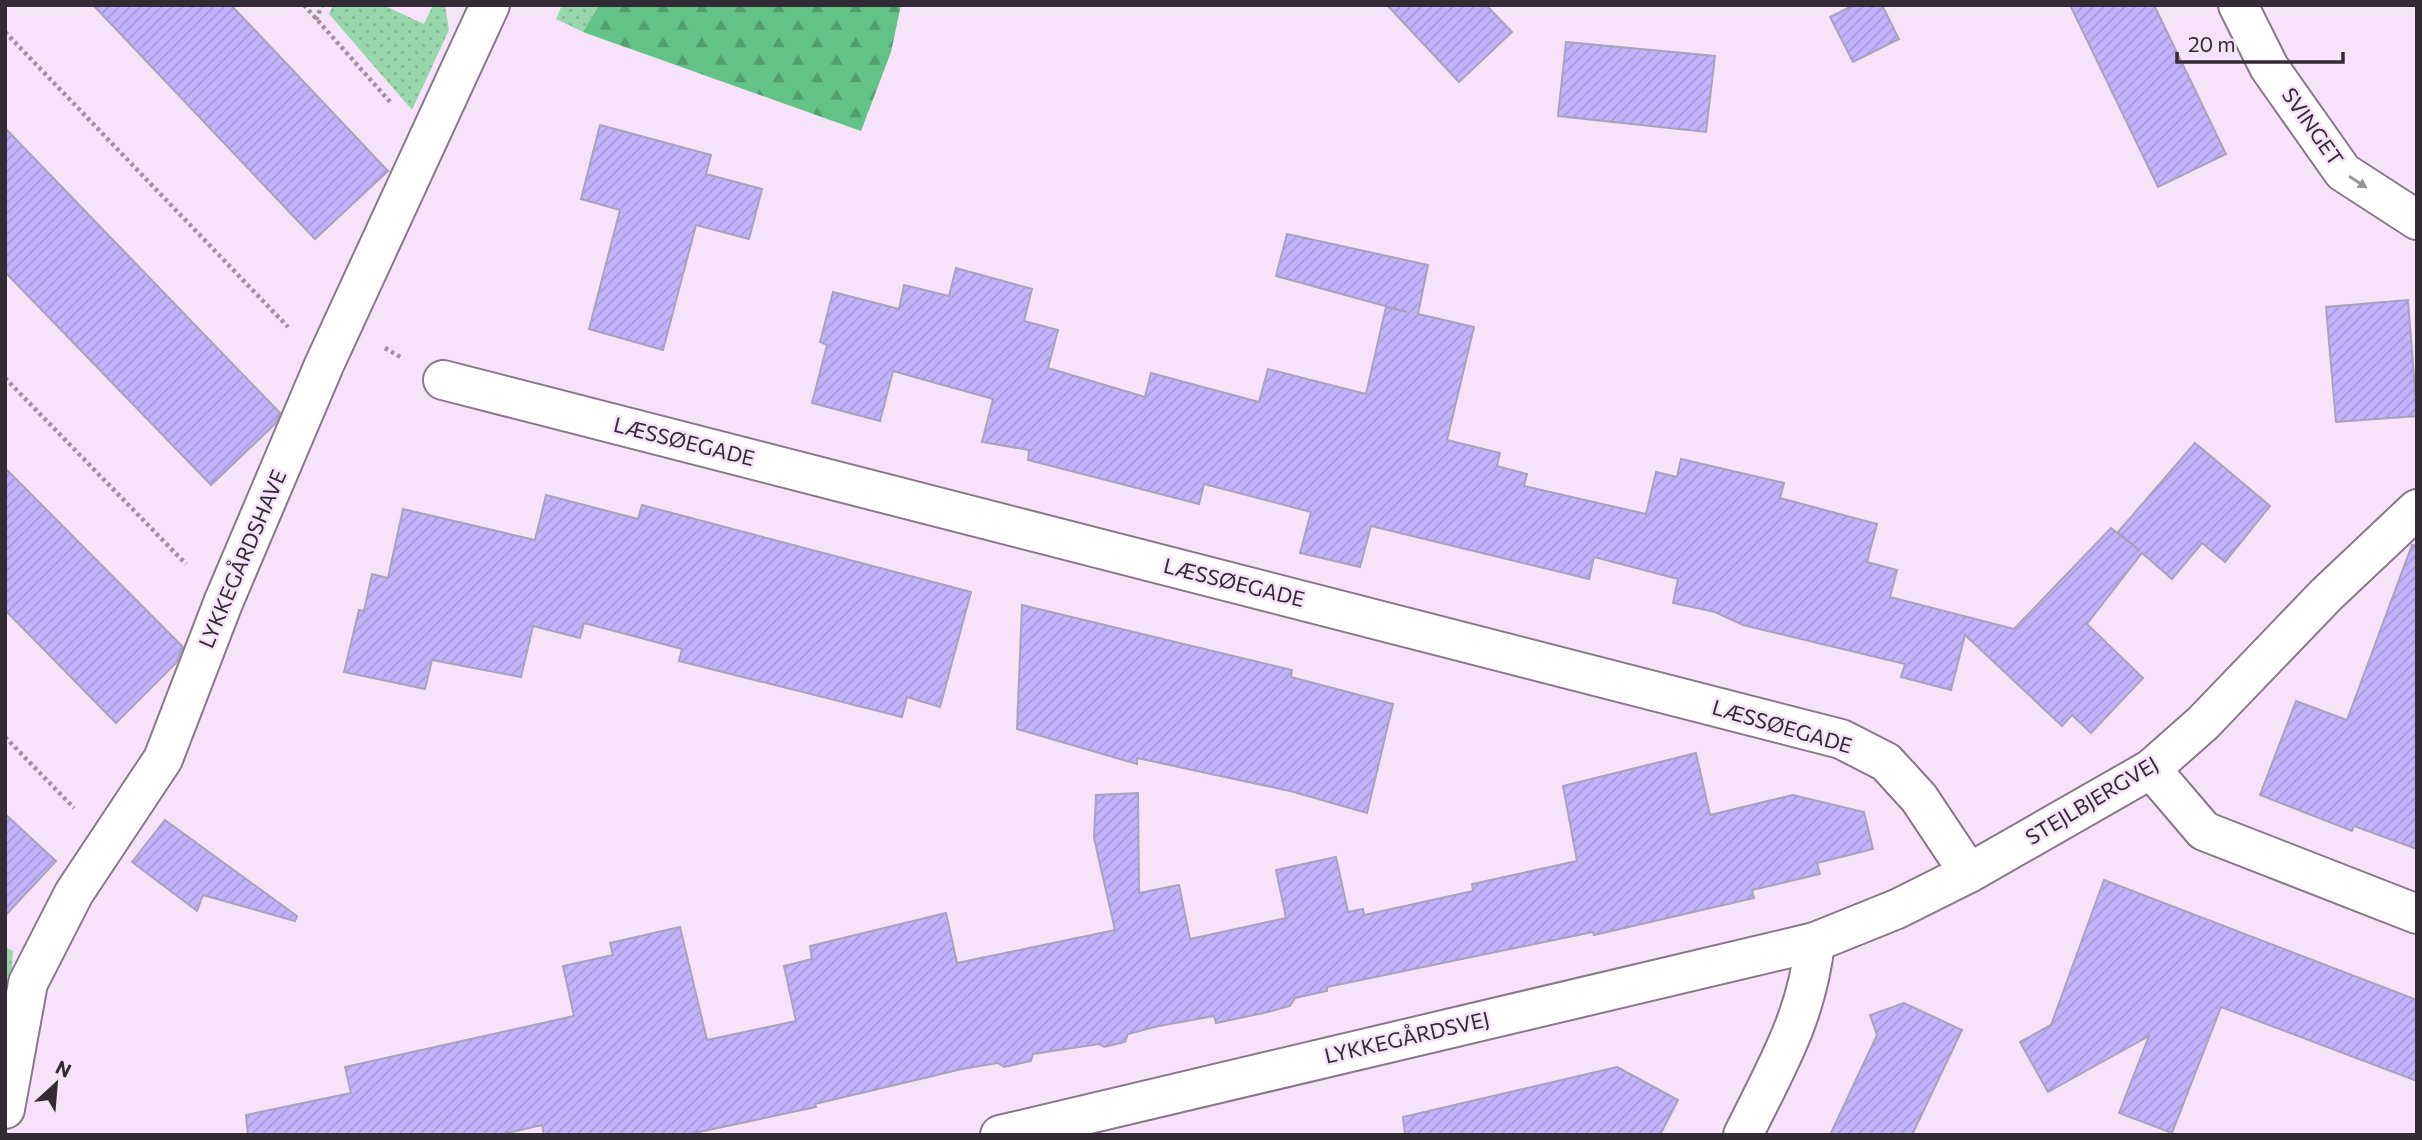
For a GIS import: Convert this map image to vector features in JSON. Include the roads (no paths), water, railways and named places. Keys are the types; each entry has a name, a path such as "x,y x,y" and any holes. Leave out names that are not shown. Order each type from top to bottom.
{"street":[{"name":"LYKKEGÅRDSHAVE","path":"5,1109 28,983 74,893 163,759 223,603 324,365 490,5"},
{"name":"SVINGET","path":"2238,5 2269,67 2343,172 2417,220"},
{"name":"LÆSSØEGADE","path":"443,380 1842,739 1886,762 1919,798 1969,873"},
{"name":"STEJLBJERGVEJ","path":"1815,942 1897,909 1969,873 2151,769 2203,723 2326,595 2417,509"},
{"path":"2151,769 2204,831 2417,914"},
{"path":"1743,1135 1798,1023 1810,982 1815,942"},
{"name":"LYKKEGÅRDSVEJ","path":"1005,1134 1815,942"}]}
